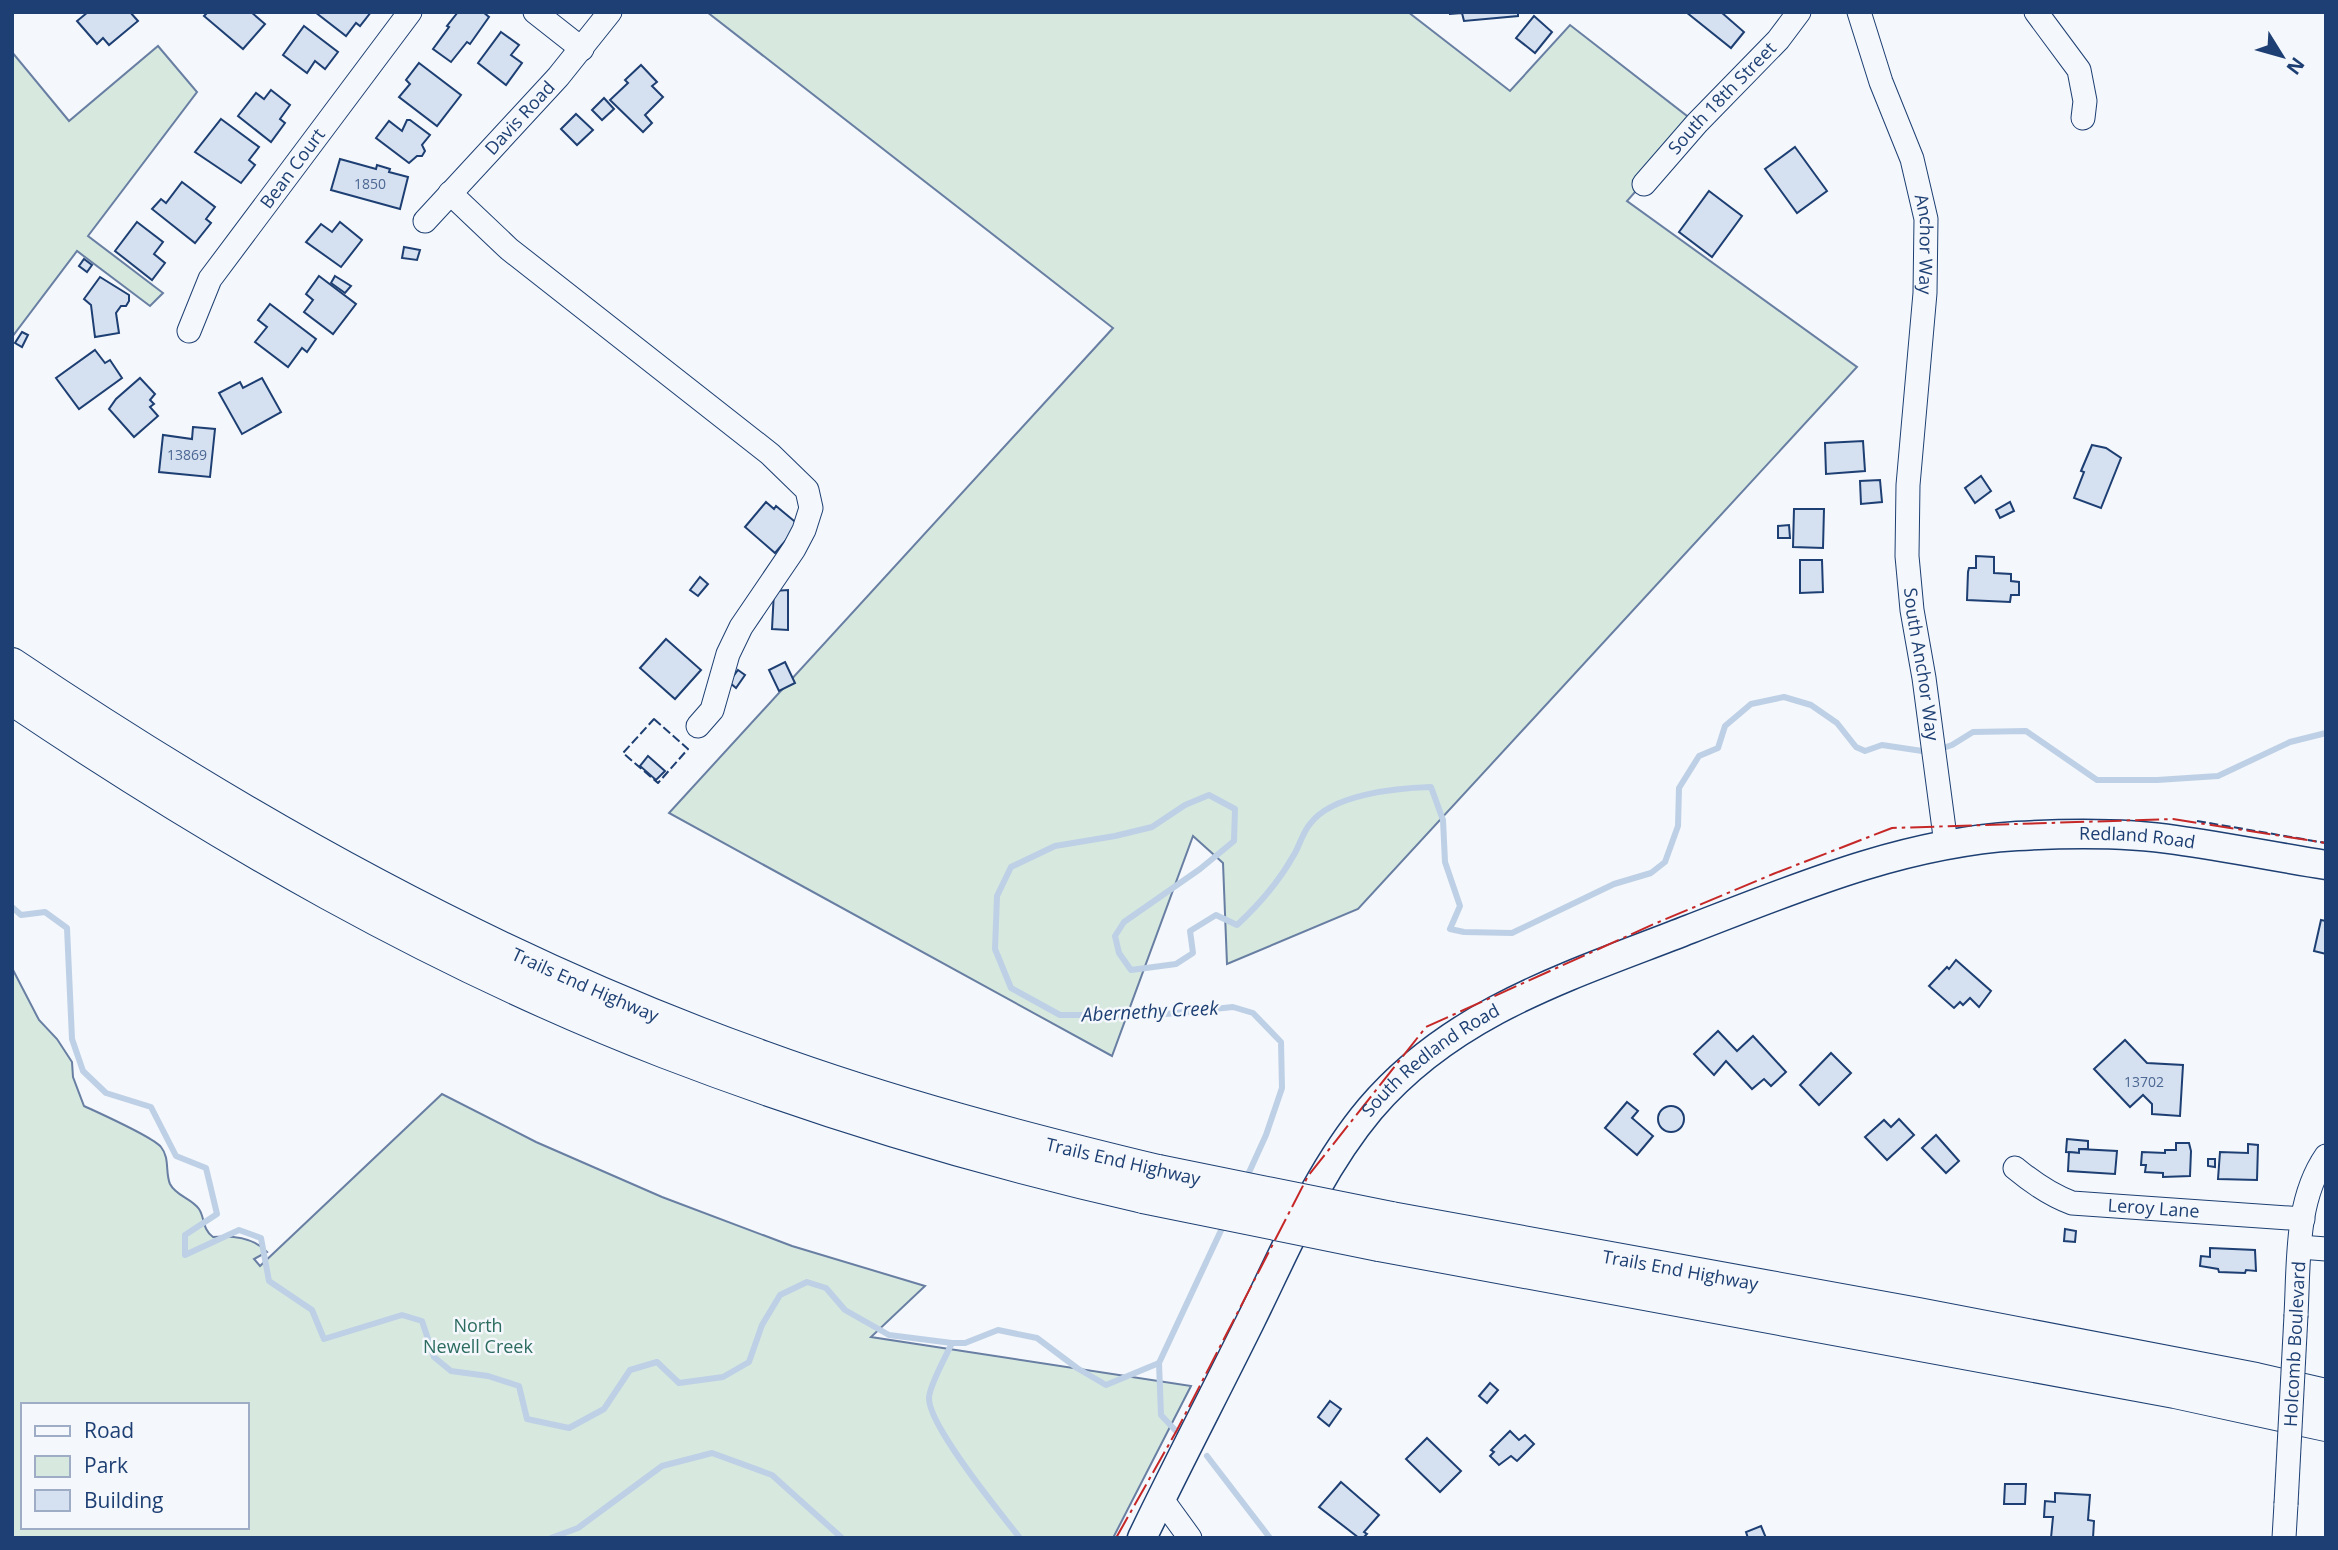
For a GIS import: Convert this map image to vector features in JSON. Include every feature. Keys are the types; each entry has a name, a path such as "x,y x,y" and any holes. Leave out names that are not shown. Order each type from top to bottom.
{"highway":[{"name":"Trails End Highway","path":"12,664 211,791 348,871 449,923 568,978 694,1032 829,1080 1002,1132 1151,1184"},
{"name":"Trails End Highway","path":"12,699 134,778 302,878 409,936 555,1005 663,1051 795,1100 1026,1170 1151,1184 2326,1425"},
{"name":"Trails End Highway","path":"1385,1232 1918,1314 2326,1395"}],"main road":[{"name":"Redland Road","path":"1946,844 2041,835 2133,835 2326,865"},
{"name":"South Redland Road","path":"1142,1538 1284,1252 1332,1163 1368,1111 1426,1054 1478,1018 1551,983 1821,879 1863,865 1946,844"}],"street":[{"name":"Bean Court","path":"189,331 210,279 410,12"},
{"path":"535,12 582,48"},
{"name":"Davis Road","path":"425,221 529,109 610,12"},
{"name":"South 18th Street","path":"1644,184 1778,40 1799,12"},
{"name":"Anchor Way","path":"1859,12 1881,82 1912,159 1926,219 1924,306 1908,485"},
{"path":"2036,12 2079,70 2085,101 2083,118"},
{"path":"450,193 509,250 770,454 807,490 811,508 804,530 794,550 741,627 727,654 712,710 698,726"},
{"name":"South Anchor Way","path":"1908,485 1907,556 1912,610 1946,844"},
{"name":"Holcomb Boulevard","path":"2284,1538 2303,1219 2312,1181 2326,1156"},
{"name":"Leroy Lane","path":"2015,1168 2045,1191 2072,1203 2303,1219"},
{"path":"2300,1247 2326,1249"},
{"path":"1161,1498 1190,1538"}],"green space":[{"path":"707,12 1408,12 1510,91 1570,25 1696,123 1627,201 1857,367 1358,909 1227,964 1223,863 1193,836 1112,1056 669,813 1113,328"},
{"path":"158,46 197,92 88,236 163,293 150,306 77,251 12,337 12,52 69,121"},
{"name":"North Newell Creek","path":"12,968 39,1020 57,1039 72,1062 73,1077 84,1106 137,1131 161,1147 166,1156 170,1184 199,1209 209,1234 213,1237 235,1237 255,1243 267,1252 254,1259 260,1266 442,1094 536,1142 662,1197 792,1246 925,1286 871,1337 1191,1386 1113,1538 12,1538"}],"building":[{"path":"88,12 130,12 138,21 109,45 103,38 97,44 77,21"},
{"path":"204,12 251,12 265,24 243,49 204,16"},
{"path":"315,12 371,12 360,26 356,23 346,36"},
{"path":"458,12 483,12 489,17 470,44 467,42 451,62 433,49"},
{"path":"1450,12 1518,12 1518,16 1464,21 1462,13"},
{"path":"1686,12 1721,12 1744,32 1731,48"},
{"path":"1534,16 1552,32 1535,53 1516,38"},
{"path":"304,26 338,52 325,69 315,61 307,73 283,55"},
{"path":"501,32 519,45 511,55 522,63 506,85 478,63"},
{"path":"419,63 461,95 437,126 399,97 410,84 406,80"},
{"path":"641,65 657,82 652,86 663,97 645,115 652,123 643,132 610,100 628,83 625,80"},
{"path":"271,90 290,105 280,119 285,123 271,142 238,116 256,93 264,99"},
{"path":"604,98 614,109 602,120 592,110"},
{"path":"576,114 593,130 577,145 561,129"},
{"path":"221,119 259,147 249,160 255,165 241,183 195,152"},
{"path":"407,120 430,135 422,145 425,151 422,156 417,156 409,163 376,138 389,121 402,131"},
{"path":"1795,147 1827,191 1797,213 1765,169"},
{"path":"340,159 376,169 377,165 390,169 389,172 408,177 400,209 331,190"},
{"path":"182,182 215,207 206,219 211,223 195,243 152,209 161,199 166,203"},
{"path":"1709,191 1742,216 1712,257 1679,232"},
{"path":"137,222 163,242 154,254 165,263 152,280 115,251"},
{"path":"340,222 362,240 341,267 306,242 321,224 332,232"},
{"path":"404,247 420,250 417,260 402,258"},
{"path":"84,259 92,265 87,272 79,266"},
{"path":"319,276 356,304 333,334 304,312 313,300 306,294"},
{"path":"335,276 351,286 345,293 331,283"},
{"path":"100,277 129,295 129,301 116,313 119,333 95,337 91,305 84,299"},
{"path":"270,304 316,339 307,352 302,348 288,367 255,342 267,327 258,320"},
{"path":"22,332 28,335 22,347 15,343"},
{"path":"95,350 105,363 110,360 122,378 79,409 56,378"},
{"path":"140,378 155,394 150,400 154,404 150,407 158,416 134,437 109,409 116,399"},
{"path":"262,378 281,412 242,434 219,393 240,382 243,388"},
{"path":"193,427 215,429 210,477 159,472 163,435 192,439"},
{"path":"1863,441 1865,471 1826,474 1825,443"},
{"path":"2092,445 2106,448 2121,458 2101,508 2074,498"},
{"path":"1981,476 1991,491 1975,503 1965,488"},
{"path":"1880,480 1882,502 1861,504 1860,481"},
{"path":"766,502 774,509 776,506 799,525 775,553 745,527"},
{"path":"2010,502 2014,511 2000,518 1996,510"},
{"path":"1794,509 1824,509 1823,548 1793,547"},
{"path":"1789,525 1790,538 1778,538 1778,526"},
{"path":"1976,556 1994,557 1994,573 2011,574 2011,581 2019,582 2019,595 2011,595 2010,602 1967,600 1968,572 1969,568 1976,568"},
{"path":"1800,560 1822,560 1823,592 1800,593"},
{"path":"700,577 708,584 698,596 690,590"},
{"path":"788,590 788,630 772,629 774,591"},
{"path":"666,639 701,670 675,699 640,668"},
{"path":"785,662 795,683 779,691 769,670"},
{"path":"738,670 745,675 736,688 729,682"},
{"path":"648,756 665,771 656,780 640,766"},
{"path":"2321,920 2326,921 2326,954 2314,951"},
{"path":"1956,960 1991,991 1979,1007 1970,998 1963,1005 1960,1002 1954,1008 1929,986"},
{"path":"1718,1031 1737,1051 1753,1036 1786,1072 1771,1086 1764,1079 1752,1089 1726,1061 1714,1075 1694,1054"},
{"path":"2125,1040 2147,1063 2183,1065 2180,1116 2152,1114 2152,1104 2143,1095 2130,1107 2094,1069"},
{"path":"1831,1053 1851,1073 1819,1105 1800,1085"},
{"path":"1627,1102 1638,1111 1632,1118 1653,1136 1637,1155 1605,1128"},
{"path":"1671,1106 1680,1110 1684,1119 1680,1128 1671,1132 1662,1128 1658,1119 1662,1110"},
{"path":"1899,1119 1914,1135 1887,1160 1865,1137 1884,1120 1891,1127"},
{"path":"1936,1135 1959,1161 1946,1173 1922,1148"},
{"path":"2067,1139 2088,1141 2088,1149 2079,1149 2079,1153 2066,1152"},
{"path":"2176,1143 2189,1143 2190,1176 2163,1177 2163,1173 2145,1172 2146,1165 2141,1165 2142,1152 2165,1153 2165,1150 2176,1150"},
{"path":"2248,1144 2258,1145 2257,1180 2218,1179 2220,1152 2248,1153"},
{"path":"2079,1149 2117,1151 2115,1174 2068,1171 2069,1152 2079,1153"},
{"path":"2208,1159 2215,1159 2215,1167 2208,1166"},
{"path":"2065,1229 2076,1231 2075,1242 2064,1241"},
{"path":"2210,1248 2255,1250 2256,1271 2219,1272 2218,1269 2200,1266 2201,1256 2210,1257"},
{"path":"1490,1383 1498,1390 1487,1403 1479,1396"},
{"path":"1330,1401 1341,1409 1329,1426 1318,1417"},
{"path":"1510,1431 1519,1440 1525,1435 1534,1444 1517,1461 1511,1456 1499,1465 1490,1456 1494,1452 1491,1450"},
{"path":"1427,1438 1461,1471 1440,1492 1406,1459"},
{"path":"1341,1482 1379,1515 1364,1532 1367,1534 1363,1538 1359,1538 1319,1507"},
{"path":"2005,1484 2026,1484 2025,1504 2004,1504"},
{"path":"2055,1493 2090,1495 2088,1520 2094,1521 2093,1538 2051,1538 2053,1517 2044,1517 2045,1501 2055,1502"},
{"path":"1761,1526 1766,1538 1748,1538 1746,1532"}],"waterway":[{"name":"Abernethy Creek","path":"1246,1179 1266,1135 1282,1088 1281,1042 1253,1013 1233,1007 1156,1015 1060,1015 1011,988 995,949 997,896 1011,867 1055,846 1152,827 1185,805 1209,795 1235,809 1234,841 1200,869 1124,922 1115,936 1119,953 1131,970 1176,964 1193,953 1190,931 1216,915 1237,925 1254,909 1283,873 1308,827 1320,814 1349,799 1384,791 1431,787 1443,820 1445,862 1460,906 1450,929 1512,933 1614,884 1651,873 1665,862 1678,826 1679,788 1699,756 1718,748 1725,726 1751,704 1784,697 1811,705 1837,723 1856,747 1865,751 1882,745 1929,752"},
{"name":"Abernethy Creek","path":"1940,749 1973,732 2026,731 2097,780 2157,780 2218,776 2290,742 2326,733"},
{"path":"12,907 21,915 45,912 67,928 72,1039 83,1071 106,1093 151,1107 176,1156 206,1168 217,1214 185,1235 185,1255 239,1230 261,1238 269,1281 312,1310 324,1339 402,1315 422,1321 434,1357 451,1371 488,1376 519,1386 527,1419 569,1428 604,1409 630,1370 657,1362 679,1383 723,1377 749,1362 762,1325 780,1295 807,1282 826,1288 845,1310 889,1335 952,1343"},
{"name":"Abernethy Creek","path":"1020,1538 952,1448 932,1411 930,1393 952,1343 965,1343 998,1330 1037,1338 1077,1368 1106,1385 1159,1363 1224,1224"},
{"path":"1159,1363 1161,1415 1176,1431"},
{"name":"Abernethy Creek","path":"551,1538 578,1528 662,1466 712,1453 772,1475 842,1538"},
{"path":"1207,1456 1270,1538"}],"fence":[{"path":"654,719 688,749 658,783 623,753 654,719"},
{"path":"2197,821 2326,843"}],"power":[{"path":"1116,1538 1177,1430 1308,1176 1426,1027 1654,924 1892,828 2173,819 2326,843"}]}
